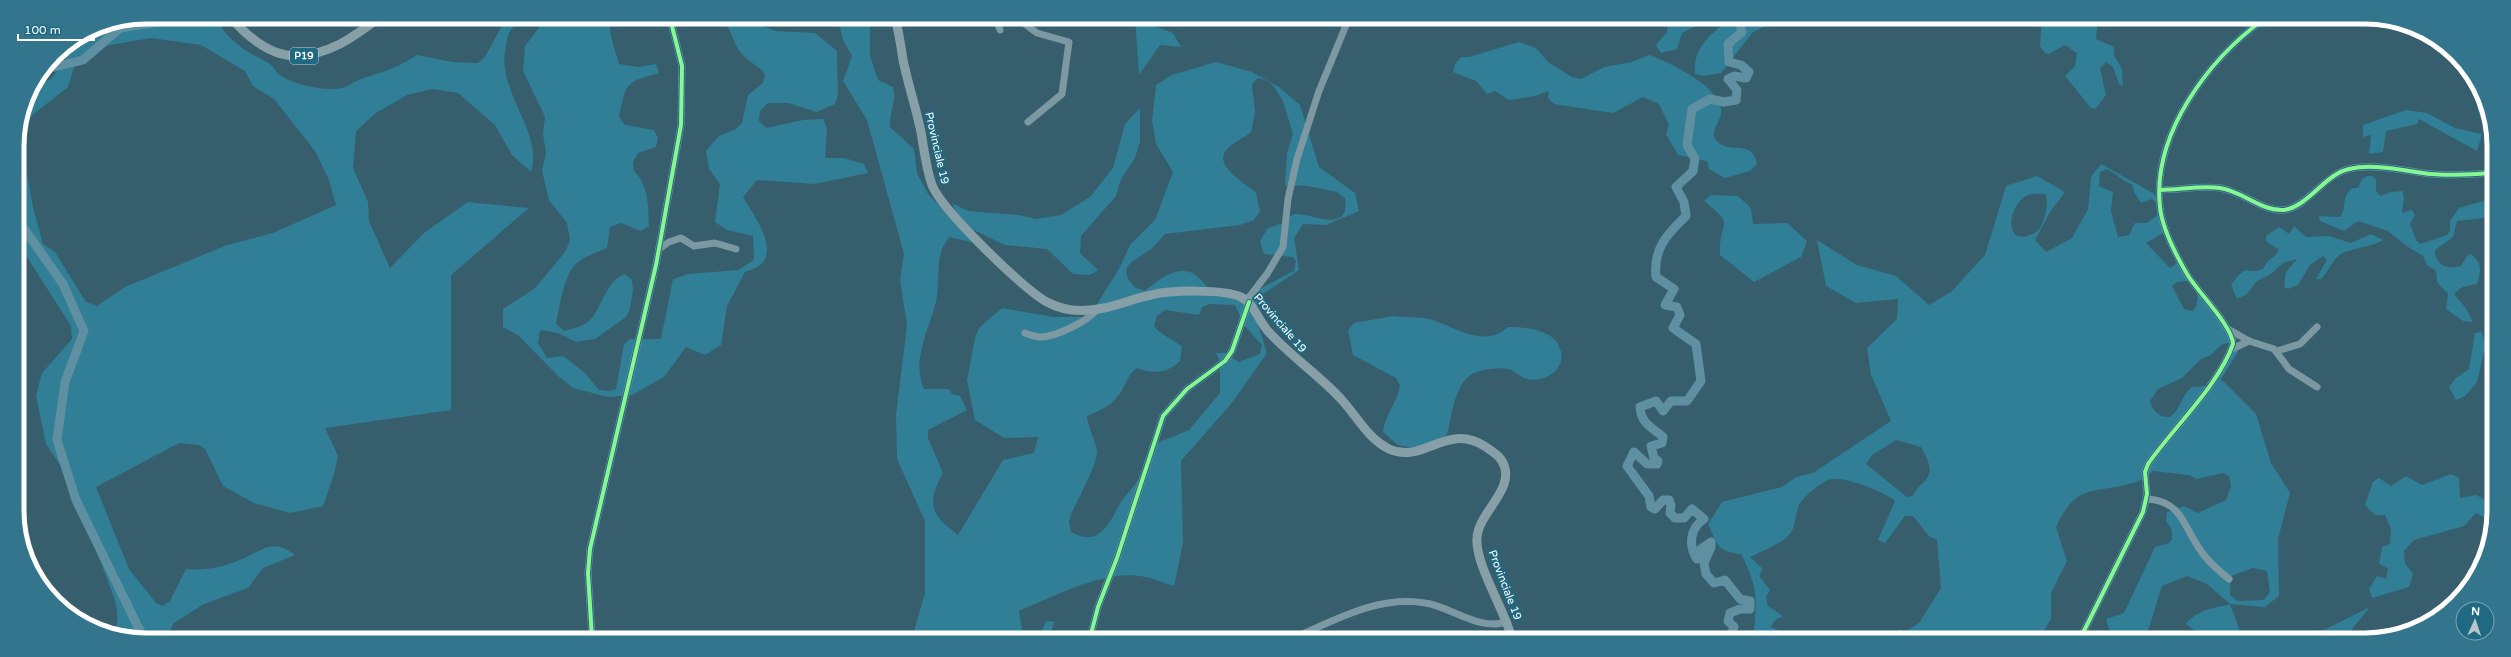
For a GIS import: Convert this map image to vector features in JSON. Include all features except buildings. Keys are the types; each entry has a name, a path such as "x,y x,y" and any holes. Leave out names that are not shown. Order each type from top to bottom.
{"main road":[{"name":"P19","path":"236,24 251,40 260,46 280,54 300,56 311,55 340,44 370,24"},
{"name":"Provinciale 19","path":"896,24 931,181 938,196 950,212 980,244 1038,297 1056,306 1074,311 1097,309 1167,292 1230,294 1248,301 1274,336 1299,363 1340,399 1381,444 1396,451 1409,453 1450,438 1459,438 1482,444 1500,457 1505,472 1503,486 1480,524 1476,538 1488,579 1507,621 1510,633"}],"street":[{"path":"592,633 588,573 590,549 659,249 681,125 682,66 672,24"},
{"path":"998,24 1000,30"},
{"path":"1025,24 1037,33 1069,42 1062,94 1028,122"},
{"path":"1091,633 1098,607 1117,558 1163,416 1187,389 1225,361 1232,350 1248,301 1267,274 1282,247 1288,199 1298,160 1319,91 1347,24"},
{"path":"2083,633 2143,512 2147,499 2145,472 2148,464 2200,398 2232,349 2233,339 2228,329 2187,274 2162,218 2160,190 2164,152 2170,134 2181,114 2204,79 2226,51 2258,24"},
{"path":"2160,190 2221,188 2269,207 2283,210 2291,209 2336,174 2350,168 2398,169 2439,175 2487,173"},
{"path":"659,249 669,242 681,238 694,246 715,243 736,249"},
{"path":"1026,333 1041,337 1049,336 1082,322 1097,309"},
{"path":"2277,351 2300,344 2317,327"},
{"path":"2228,329 2250,341 2277,351 2289,369 2317,387"},
{"path":"2232,349 2250,341"},
{"path":"2147,499 2161,500 2170,504 2177,512 2200,551 2229,579"},
{"path":"1304,633 1340,617 1385,602 1424,602 1492,624 1507,621"}],"shaded area":[{"path":"146,24 220,24 224,31 236,44 251,54 268,62 281,76 313,87 322,89 338,89 396,67 417,55 452,62 478,63 485,57 503,24 516,24 512,28 507,38 504,63 507,79 531,141 533,157 531,172 512,155 495,125 458,93 432,89 407,95 376,113 356,131 353,168 368,202 369,221 390,268 424,233 468,202 529,208 451,275 451,410 325,428 338,456 334,474 323,506 290,513 254,503 223,486 205,449 199,445 179,443 96,487 129,569 156,603 163,606 170,601 186,569 207,569 222,566 235,562 268,547 274,546 281,547 295,555 263,568 248,588 204,604 174,623 169,633 130,632 113,629 118,619 115,600 68,477 46,444 36,396 42,373 72,339 71,326 24,252 24,159 33,207 43,244 55,252 86,302 97,306 125,287 227,245 273,233 336,205 329,180 315,151 274,99 253,86 245,71 201,45 151,38 104,46 83,54 74,67 68,87 31,116 26,126 33,99 40,85 42,83 51,79 65,60 65,54 85,40 114,28"},
{"path":"542,24 610,24 611,37 619,64 638,67 656,64 659,73 639,79 629,86 626,90 619,117 625,125 654,130 658,138 656,147 638,153 633,162 634,171 643,183 647,197 649,226 641,231 621,223 610,227 607,248 588,256 572,268 565,283 556,324 564,331 581,326 590,320 613,282 618,277 625,274 632,280 633,290 630,309 626,317 595,339 576,342 558,333 540,330 538,343 547,358 563,356 585,373 599,390 610,391 616,389 624,344 630,339 661,339 673,279 688,274 738,270 754,260 753,236 727,230 715,222 720,184 709,169 706,151 719,136 736,129 742,123 748,95 763,83 765,74 741,53 726,24 757,24 776,31 815,33 837,51 838,95 835,104 817,112 788,103 768,103 760,111 759,121 766,128 803,120 823,119 827,128 825,158 844,158 864,164 868,173 814,184 757,180 743,197 763,232 767,251 765,259 759,266 745,272 727,306 721,345 705,355 686,347 664,377 632,395 608,397 573,388 558,376 519,336 503,327 503,309 535,288 565,252 570,240 567,223 549,200 542,171 546,153 543,134 545,117 523,71 525,46"},
{"path":"839,24 870,24 870,56 878,80 893,87 894,92 890,127 914,149 917,173 928,194 978,244 950,237 941,251 938,268 936,302 922,345 919,367 920,378 924,389 949,389 952,394 960,396 967,410 928,430 928,438 943,473 934,493 934,508 942,521 958,535 1003,460 1034,453 1038,437 1004,438 975,420 967,380 975,338 979,328 1002,308 1054,317 1089,317 1120,267 1130,245 1155,220 1173,172 1156,144 1152,120 1156,85 1172,75 1216,62 1252,72 1279,87 1300,105 1319,167 1355,193 1359,211 1326,225 1303,224 1294,238 1299,270 1263,294 1260,304 1253,309 1267,353 1231,404 1181,461 1183,543 1174,586 1139,576 1125,575 1109,577 1062,592 1019,611 1023,633 913,633 925,593 925,521 897,459 896,415 907,325 900,280 904,254 867,120 843,81 852,56 843,40","holes":["1258,78 1268,81 1275,88 1283,101 1293,134 1287,153 1285,185 1308,186 1337,192 1345,198 1345,210 1342,216 1336,219 1328,220 1302,214 1295,214 1283,223 1268,228 1260,241 1264,254 1293,257 1296,261 1294,271 1260,289 1242,295 1223,295 1215,293 1199,278 1192,273 1185,271 1178,271 1164,277 1145,291 1136,288 1127,275 1129,265 1154,247 1165,234 1240,225 1254,220 1260,211 1256,193 1232,174 1224,161 1224,155 1228,148 1251,132 1255,113 1252,84","1210,304 1235,305 1244,325 1262,345 1260,354 1239,362 1225,353 1216,353 1220,362 1220,393 1189,430 1152,445 1142,473 1121,502 1108,525 1102,531 1089,537 1071,532 1069,522 1071,514 1097,456 1097,451 1087,416 1104,408 1116,399 1131,374 1137,368 1160,372 1165,371 1180,361 1182,347 1154,326 1157,316 1165,310 1199,315 1202,307"]},
{"path":"1135,24 1156,24 1155,26 1173,33 1181,47 1160,45 1139,75"},
{"path":"1668,24 1699,24 1682,33 1677,49 1661,53 1656,45 1667,32"},
{"path":"1724,24 1770,24 1753,32 1721,73 1704,76 1695,74 1695,65 1700,49 1710,36"},
{"path":"2042,24 2096,24 2096,39 2114,47 2114,55 2122,69 2123,86 2119,84 2113,67 2106,62 2100,68 2106,95 2095,109 2091,108 2065,76 2075,66 2077,53 2065,45 2049,54 2045,53 2040,46"},
{"path":"1519,42 1536,48 1548,62 1572,77 1581,79 1604,67 1632,62 1649,55 1682,70 1706,86 1715,95 1720,105 1721,114 1714,130 1714,137 1716,140 1721,145 1727,147 1750,151 1757,164 1750,171 1725,178 1709,169 1707,161 1678,155 1666,134 1669,125 1659,104 1643,97 1613,113 1554,104 1548,98 1549,91 1535,96 1509,100 1495,91 1487,94 1476,81 1453,72 1455,64 1461,57 1469,57"},
{"path":"2476,96 2485,121 2483,122 2478,112"},
{"path":"1140,108 1140,142 1135,158 1121,179 1116,196 1081,236 1080,253 1098,270 1090,275 1073,274 1047,249 1005,245 961,224 952,203 968,211 1019,215 1036,219 1061,215 1090,197 1113,168 1125,124"},
{"path":"2406,110 2427,113 2455,128 2482,134 2477,151 2419,119 2417,124 2386,131 2383,152 2369,154 2371,135 2363,137 2363,125"},
{"path":"2101,164 2153,193 2164,209 2165,232 2146,243 2170,268 2178,262 2194,284 2228,331 2238,352 2221,379 2256,414 2271,463 2290,493 2278,539 2279,596 2265,607 2230,604 2207,584 2187,576 2162,586 2147,633 2110,632 2106,619 2124,613 2155,547 2169,543 2172,539 2172,530 2166,521 2167,512 2184,506 2198,513 2226,500 2231,486 2229,476 2223,473 2197,479 2188,475 2153,471 2146,477 2129,484 2083,494 2078,496 2070,503 2056,527 2067,561 2051,593 2051,619 2043,633 1894,633 1899,629 1905,632 1919,623 1941,588 1937,540 1929,536 1913,516 1905,516 1885,543 1878,540 1895,501 1883,493 1865,486 1846,480 1832,479 1818,486 1801,501 1797,509 1792,531 1786,538 1750,557 1763,569 1759,576 1770,590 1766,597 1768,606 1783,616 1775,620 1771,627 1780,631 1772,633 1754,633 1756,605 1754,586 1747,566 1741,554 1727,551 1719,546 1708,524 1722,502 1782,487 1796,477 1813,473 1891,421 1871,375 1867,348 1897,319 1898,299 1856,303 1826,286 1817,240 1857,265 1896,276 1929,305 1951,292 1985,255 2006,186 2037,176 2065,192 2050,212 2035,240 2046,252 2072,238 2088,209 2091,177","holes":["2106,169 2133,185 2134,192 2141,203 2152,199 2161,206 2160,213 2147,223 2135,223 2129,235 2118,237 2111,211 2113,192 2099,186 2100,172","2045,194 2047,206 2040,228 2030,235 2023,237 2017,236 2013,232 2011,221 2012,215 2018,204 2028,195","2187,281 2194,284 2197,295 2197,304 2193,311 2184,309 2172,286 2177,282","2229,343 2229,353 2219,380 2207,386 2192,387 2185,394 2177,410 2170,417 2160,415 2155,411 2150,401 2158,389 2182,378 2201,359 2211,355 2222,344","1896,440 1921,447 1928,460 1930,470 1929,474 1913,496 1907,497 1866,464 1872,455","2253,568 2267,571 2270,592 2264,600 2238,601 2230,595 2231,576"]},
{"path":"2367,176 2372,176 2376,180 2376,191 2380,196 2391,192 2402,191 2404,197 2402,213 2412,210 2415,215 2410,224 2416,240 2420,244 2447,235 2450,231 2450,221 2459,208 2487,200 2487,218 2457,221 2453,237 2435,250 2437,260 2443,266 2461,266 2467,256 2471,254 2478,261 2480,271 2477,284 2462,287 2454,294 2465,307 2473,322 2463,321 2446,309 2448,294 2437,282 2436,271 2427,265 2423,256 2405,245 2388,231 2358,221 2344,231 2320,221 2319,216 2340,217 2344,209 2345,199 2348,192 2352,188 2358,188 2362,179"},
{"path":"1711,195 1738,196 1751,208 1753,224 1787,223 1807,241 1801,257 1754,282 1720,255 1721,235 1724,225 1721,216 1704,201"},
{"path":"2294,226 2306,237 2329,236 2351,243 2371,234 2383,240 2375,244 2341,254 2335,259 2321,279 2316,279 2327,260 2323,256 2310,265 2298,285 2288,289 2284,287 2286,272 2297,259 2283,263 2271,274 2257,281 2247,294 2237,299 2231,285 2241,273 2244,271 2257,271 2263,269 2279,250 2266,241 2266,236 2279,227 2289,234"},
{"path":"1393,316 1429,319 1471,335 1490,336 1499,333 1508,327 1540,331 1554,339 1558,345 1561,352 1560,365 1552,374 1533,380 1525,378 1511,370 1496,369 1476,372 1466,379 1457,393 1447,435 1421,450 1398,445 1383,432 1386,420 1400,386 1396,378 1353,355 1348,330 1354,323"},
{"path":"2481,332 2486,343 2477,382 2465,396 2456,400 2449,387 2456,378 2469,369 2475,333"},
{"path":"2451,474 2459,478 2460,498 2476,495 2487,501 2487,519 2476,513 2464,526 2414,540 2404,551 2405,563 2413,574 2409,587 2372,598 2369,589 2377,576 2386,579 2388,568 2379,564 2382,547 2390,544 2391,529 2385,515 2375,515 2365,505 2373,482 2379,478 2391,486 2406,476 2422,485"},
{"path":"2230,604 2241,633 2198,633 2186,624 2200,612"},
{"path":"2370,607 2349,633 2310,633 2326,629"},
{"path":"1046,621 1055,622 1050,633 1041,633"}],"waterway":[{"path":"52,67 83,60 120,28 145,24"},
{"path":"1732,633 1734,627 1728,621 1730,613 1740,609 1750,609 1750,601 1740,599 1725,580 1714,583 1706,574 1704,563 1711,547 1711,542 1701,549 1697,559 1694,554 1692,548 1693,532 1699,523 1704,519 1692,509 1684,518 1675,518 1670,513 1671,505 1669,500 1663,500 1655,509 1651,507 1649,496 1627,466 1634,452 1647,464 1657,464 1658,461 1654,458 1651,446 1662,443 1663,437 1651,428 1645,421 1642,417 1640,407 1656,401 1663,411 1671,401 1687,401 1701,381 1696,344 1673,328 1680,315 1677,307 1665,305 1674,289 1656,277 1656,267 1659,250 1667,236 1686,216 1684,202 1676,187 1693,171 1695,159 1687,145 1692,109 1710,99 1724,102 1736,100 1737,90 1728,79 1734,76 1746,78 1749,72 1741,65 1729,62 1728,44 1742,32 1740,24"},
{"path":"24,229 63,284 84,331 65,382 57,440 76,500 141,633"}],"cycle path":[{"path":"592,633 588,573 590,549 656,265 681,125 682,66 672,24"},
{"path":"2083,633 2143,512 2147,494 2145,472 2148,464 2207,390 2217,375 2233,344 2227,328 2187,274 2170,242 2161,215 2160,180 2165,153 2175,126 2188,101 2204,77 2223,55 2258,24"},
{"path":"2160,190 2205,187 2220,188 2236,193 2267,207 2283,210 2292,208 2300,203 2340,172 2359,167 2380,167 2446,175 2487,173"},
{"path":"1091,633 1098,607 1117,558 1163,416 1187,389 1225,361 1232,351 1249,302"}]}
